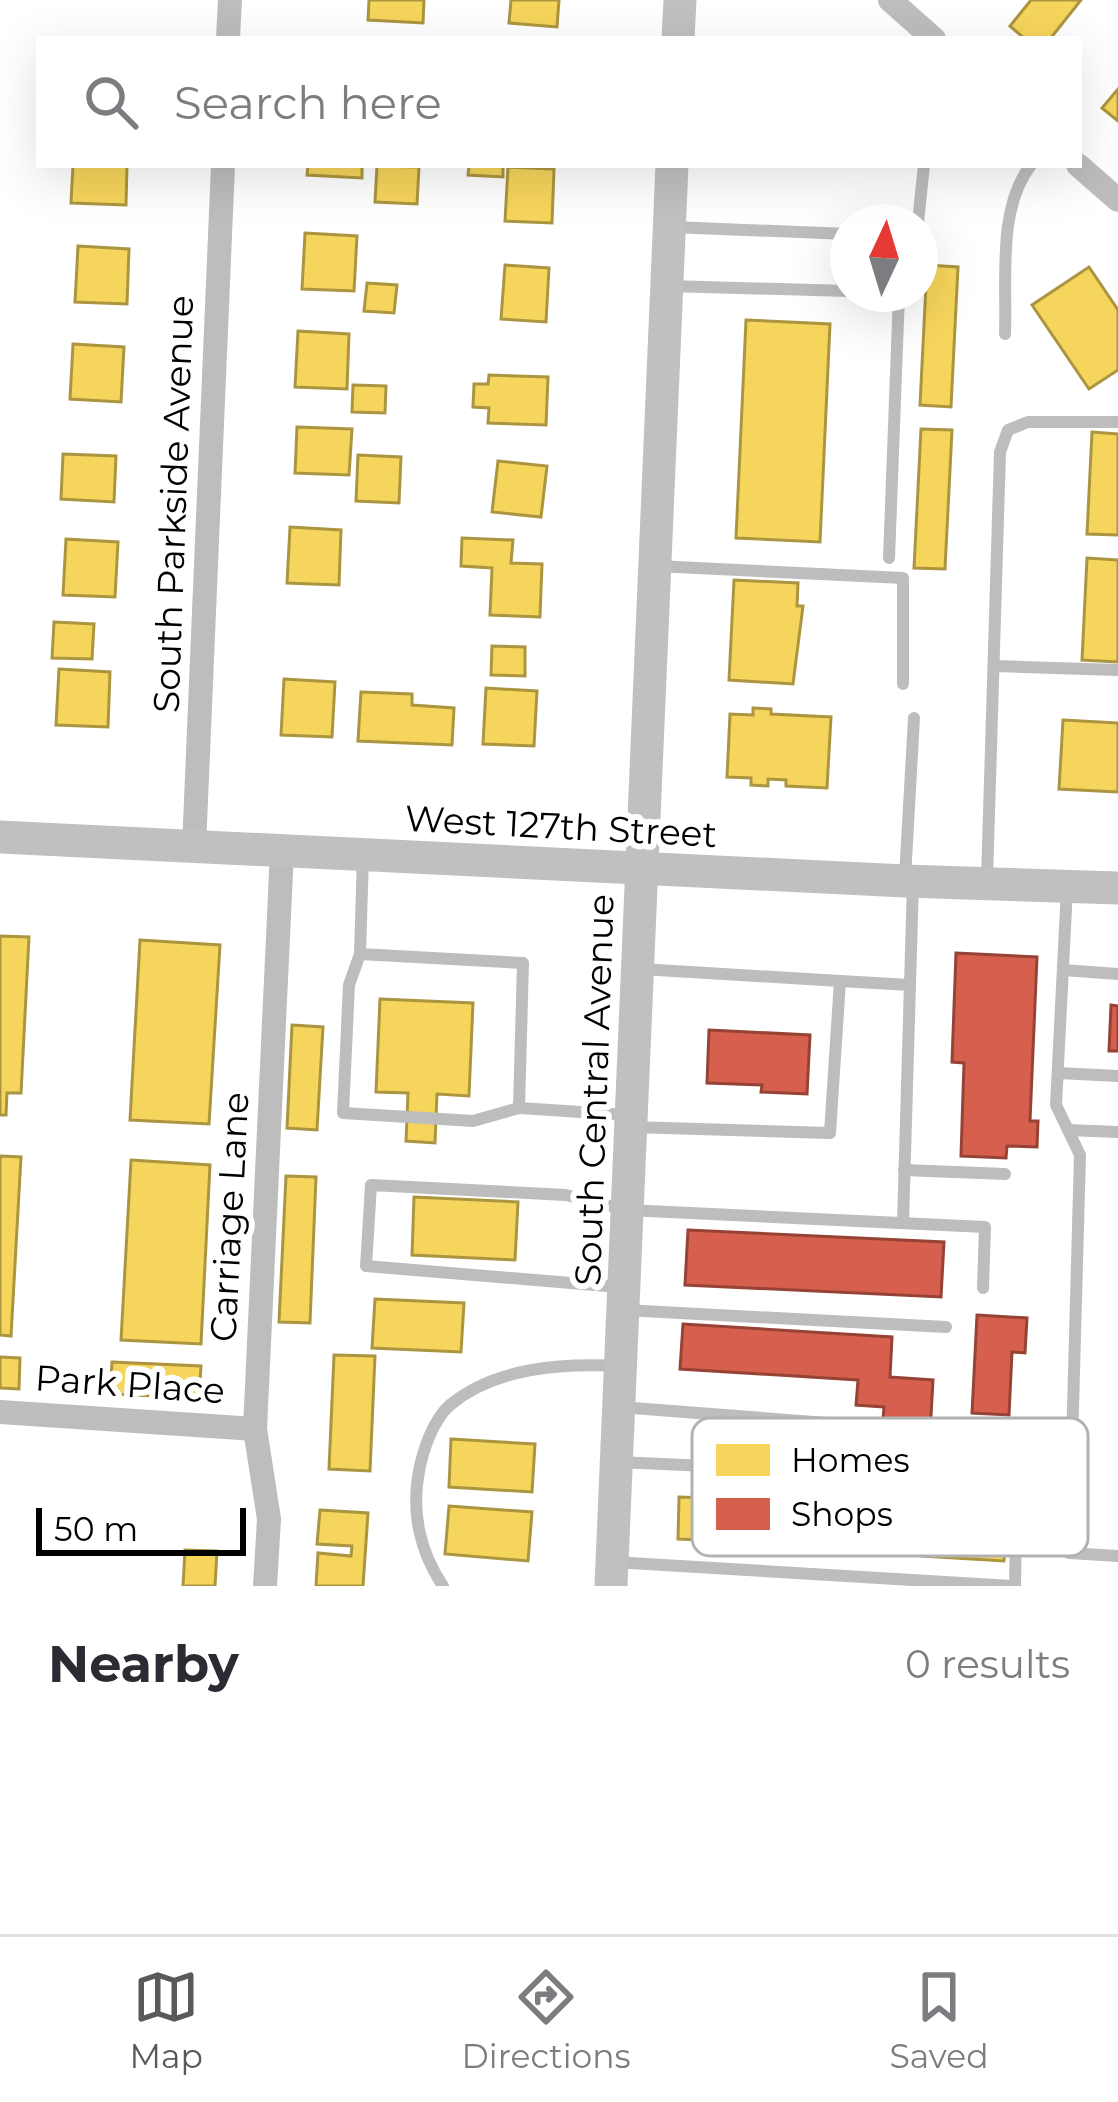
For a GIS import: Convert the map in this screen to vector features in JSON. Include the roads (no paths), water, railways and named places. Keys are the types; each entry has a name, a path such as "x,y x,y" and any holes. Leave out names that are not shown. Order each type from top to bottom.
{"street":[{"path":"228,36 230,0"},
{"path":"678,36 680,0"},
{"path":"890,0 931,36"},
{"name":"South Parkside Avenue","path":"194,847 223,168"},
{"name":"South Central Avenue","path":"612,1574 673,168"},
{"path":"1081,168 1118,200"},
{"name":"West 127th Street","path":"0,837 1118,888"},
{"name":"Carriage Lane","path":"265,1586 269,1519 255,1429 282,851"},
{"name":"Park Place","path":"0,1412 255,1429"}],"lane":[{"path":"920,204 924,168"},
{"path":"1005,334 1011,209 1017,183 1029,168"},
{"path":"670,227 830,233"},
{"path":"668,286 830,290"},
{"path":"889,558 898,312"},
{"path":"987,884 1000,452 1008,430 1028,422 1118,422"},
{"path":"655,566 903,578 903,684"},
{"path":"994,666 1118,670"},
{"path":"903,1223 914,718"},
{"path":"363,855 360,954 349,985 343,1113 473,1121 519,1108 631,1121 830,1133 840,981"},
{"path":"1067,886 1056,1105 1080,1155 1073,1418"},
{"path":"360,954 523,963 519,1108"},
{"path":"638,968 910,985"},
{"path":"1063,970 1118,974"},
{"path":"1058,1073 1118,1076"},
{"path":"1068,1130 1118,1132"},
{"path":"904,1170 1005,1174"},
{"path":"946,1327 624,1299 366,1266 370,1185 566,1195 627,1210 985,1227 983,1288"},
{"path":"443,1586 420,1540 415,1493 424,1447 448,1406 491,1383 533,1369 621,1366"},
{"path":"619,1407 762,1418"},
{"path":"617,1462 692,1465"},
{"path":"1088,1554 1118,1556"},
{"path":"612,1574 1013,1586 1014,1556"}]}
